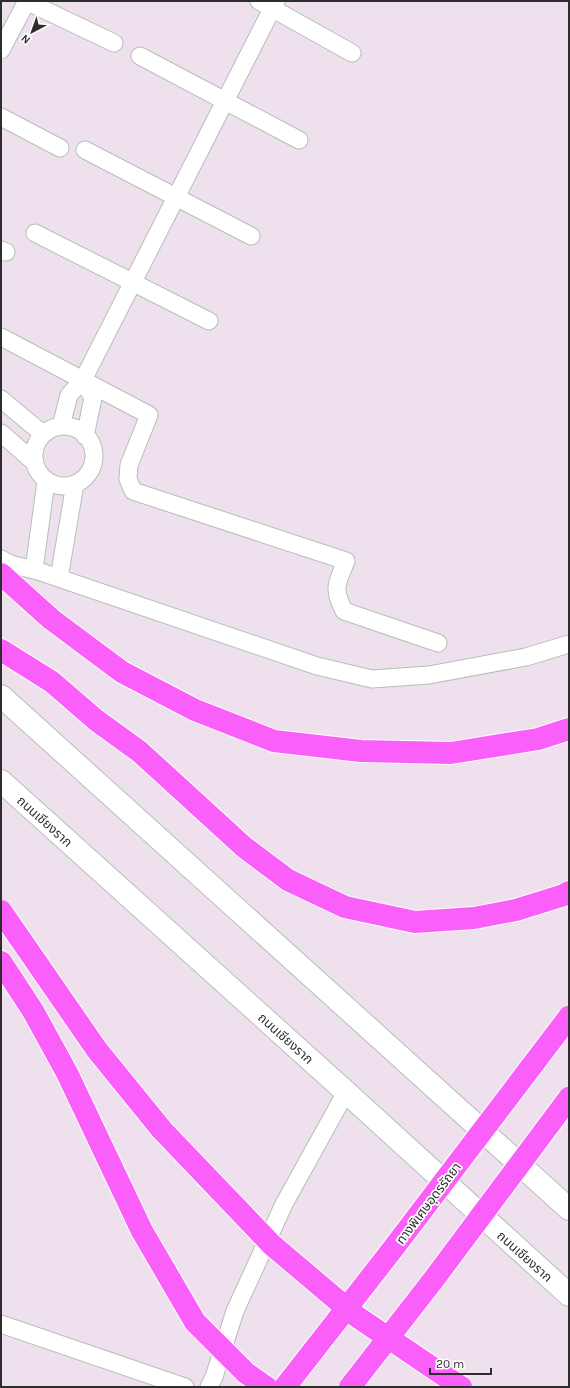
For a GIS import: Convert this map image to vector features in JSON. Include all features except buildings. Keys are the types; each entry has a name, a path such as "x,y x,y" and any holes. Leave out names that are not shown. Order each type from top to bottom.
{"highway":[{"path":"1,574 51,619 122,672 195,710 274,741 361,751 451,753 538,739 569,729"},
{"path":"1,650 52,682 96,720 140,752 244,847 288,880 344,907 415,922 474,918 516,910 564,895 569,892"},
{"path":"1,911 102,1056 162,1130 272,1245 356,1316 461,1387"},
{"path":"1,962 33,1010 67,1073 142,1231 194,1322 246,1373 266,1387"},
{"name":"ทางพิเศษอุดรรัถยา","path":"285,1387 392,1250 569,1017"},
{"path":"350,1387 434,1279 569,1098"}],"main road":[{"path":"1,696 569,1209"},
{"name":"ถนนเชียงราก","path":"1,781 346,1092 569,1296"}],"street":[{"path":"1,50 27,1 114,43"},
{"path":"61,426 69,395 83,380 133,283 225,101 269,3 352,53"},
{"path":"140,56 298,140"},
{"path":"1,118 60,148"},
{"path":"85,150 251,236"},
{"path":"35,233 209,321"},
{"path":"1,337 149,415 129,465 128,479 133,491 346,561 336,586 338,599 344,611 438,643"},
{"path":"83,380 93,398 85,436"},
{"path":"1,399 43,434"},
{"path":"61,426 71,427 80,431 92,447 94,457 88,475 80,482 61,487 46,481 36,471 33,461 33,451 43,434 51,428 61,426"},
{"path":"1,433 33,461"},
{"path":"34,570 46,481"},
{"path":"59,578 75,484"},
{"path":"1,559 10,564 59,578 317,666 372,679 429,675 526,657 569,644"},
{"path":"209,1387 235,1311 284,1204 346,1092"},
{"path":"1,1324 185,1387"}]}
